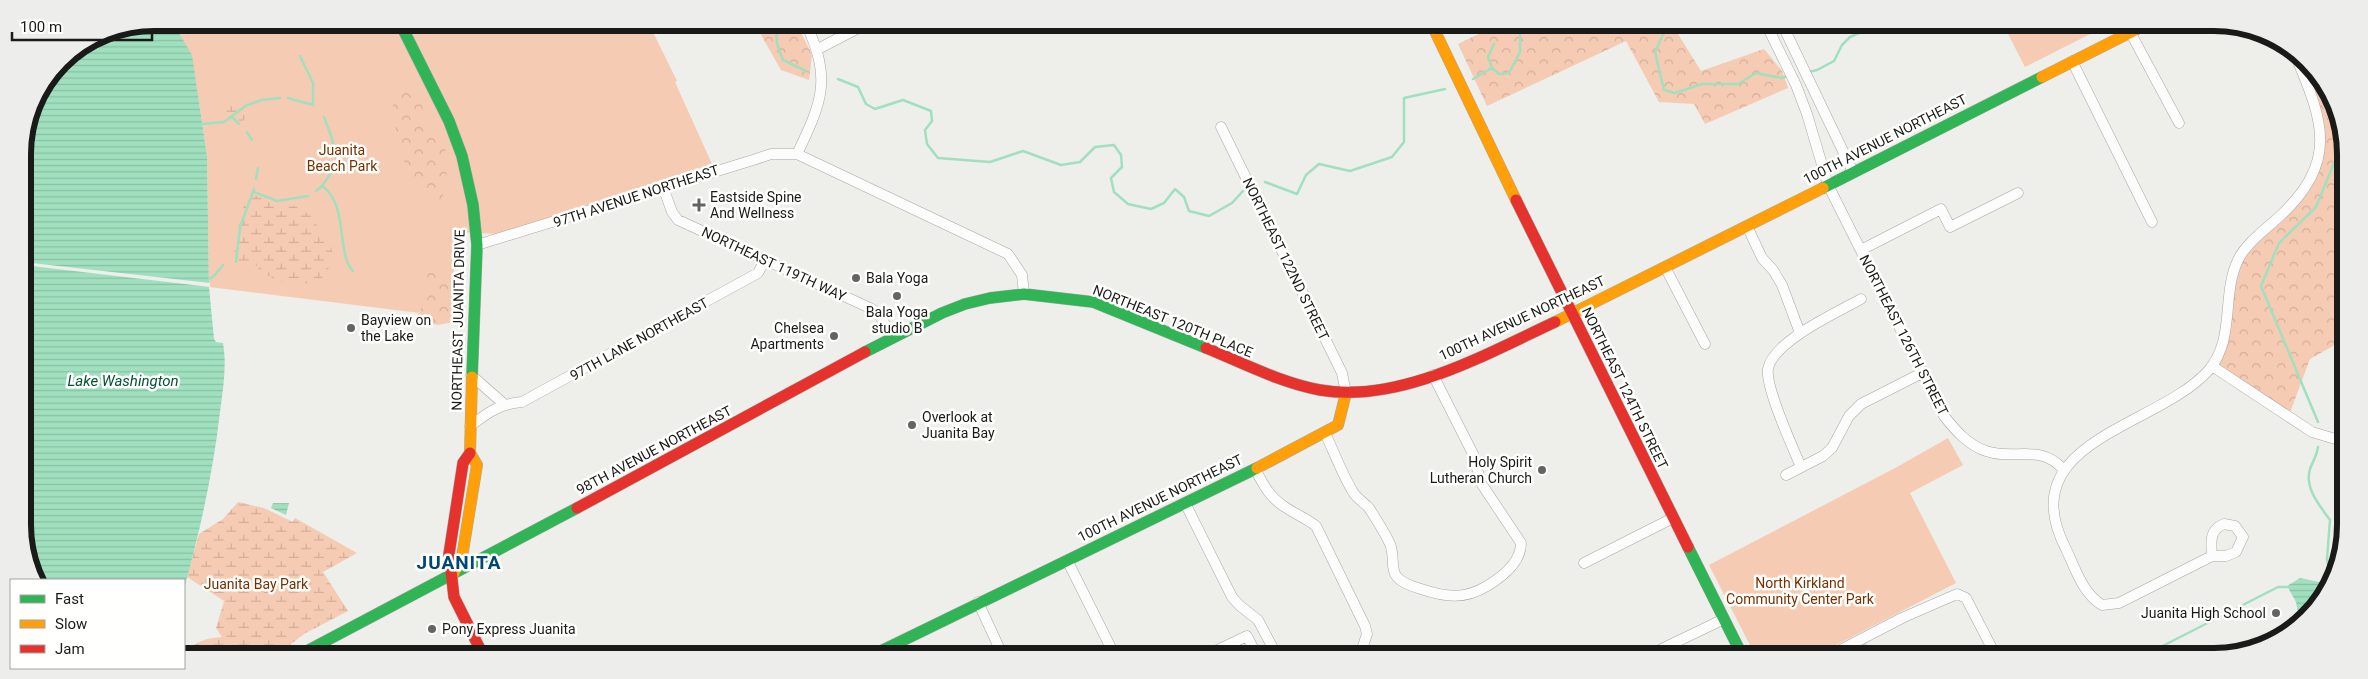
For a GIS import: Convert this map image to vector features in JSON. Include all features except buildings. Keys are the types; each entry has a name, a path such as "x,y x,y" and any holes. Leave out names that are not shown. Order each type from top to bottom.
{"main road":[{"name":"NORTHEAST 124TH STREET","path":"1435,31 1571,315 1738,647"},
{"name":"100TH AVENUE NORTHEAST","path":"888,648 1325,433 1338,425 1346,393 1400,386 1433,376 1471,361 1571,315 2072,62 2128,31"},
{"name":"NORTHEAST JUANITA DRIVE","path":"404,32 449,121 462,156 473,205 477,245 471,375 470,452 463,464 449,554 453,575 454,597 479,648"},
{"name":"NORTHEAST 120TH PLACE","path":"1024,294 1092,302 1291,384 1346,393"},
{"name":"98TH AVENUE NORTHEAST","path":"313,648 453,575 926,320 965,304 1024,294"}],"street":[{"name":"NORTHEAST 126TH STREET","path":"1770,31 1796,85 1807,114 1828,185 1944,416 1967,441 1985,451 2000,454 2041,454 2056,462 2063,469"},
{"path":"1785,31 1853,172"},
{"path":"2134,31 2179,123"},
{"path":"810,32 818,49 823,76 816,114 797,154 1008,254 1022,275 1024,294"},
{"path":"818,49 851,32"},
{"path":"2072,62 2152,222"},
{"path":"2212,556 2108,606 2102,605 2089,596 2058,534 2052,506 2056,486 2063,469 2097,440 2121,425 2182,394 2212,366 2227,332 2230,289 2238,260 2249,245 2286,211 2309,184 2319,161 2320,129 2314,100 2300,67"},
{"name":"NORTHEAST 122ND STREET","path":"1221,127 1342,373 1346,393"},
{"name":"97TH AVENUE NORTHEAST","path":"477,245 771,154 797,154"},
{"name":"NORTHEAST 119TH WAY","path":"663,187 672,212 678,220 870,308 879,314 892,338"},
{"path":"1861,250 1941,209 1950,227 2018,193"},
{"path":"1747,226 1762,258 1773,270 1782,285 1800,333"},
{"name":"97TH LANE NORTHEAST","path":"470,426 504,404 522,402 677,319 758,273 765,260"},
{"path":"1666,267 1705,344"},
{"path":"1801,467 1772,393 1768,375 1772,361 1800,333 1861,299"},
{"path":"2212,366 2312,432 2337,440"},
{"path":"1786,475 1832,448 1850,416 1861,404 1922,374"},
{"path":"471,375 504,404"},
{"path":"1325,433 1353,493 1368,507 1390,544 1394,557 1393,569 1397,578 1414,587 1439,595 1454,597 1469,595 1480,590 1496,581 1516,561 1521,552 1521,544 1481,483 1473,454 1433,376"},
{"path":"1255,469 1271,495 1284,507 1304,517 1316,526 1365,626 1367,634 1362,647"},
{"path":"1185,502 1232,597 1258,620 1273,647"},
{"path":"1584,563 1673,518"},
{"path":"1067,560 1111,648"},
{"path":"1848,647 1949,596 1963,595 1991,647"},
{"path":"978,602 999,648"},
{"path":"1665,647 1724,619"},
{"path":"1223,647 1247,636 1253,647"}],"green space":[{"path":"1484,31 1676,31 1701,71 1764,49 1782,71 1788,88 1705,124 1694,104 1659,102 1626,41 1487,106 1458,44"},
{"path":"2007,31 2096,31 2025,67"},
{"name":"Juanita Beach Park","path":"177,32 653,32 677,81 675,82 712,164 498,234 455,232 452,317 209,287 207,156 195,77"},
{"path":"759,32 801,32 812,55 809,80 781,70"},
{"path":"2299,66 2316,86 2324,100 2336,138 2337,339 2333,346 2310,359 2288,418 2212,366 2227,333 2238,260 2309,184 2320,129"},
{"path":"407,86 421,95 426,132 445,148 447,178 441,206 417,192 410,183 391,111 398,90"},
{"path":"221,104 247,105 244,110 245,118 238,127"},
{"path":"253,195 273,202 295,206 311,216 330,245 333,254 329,268 318,283 293,284 288,279 280,282 261,272 256,265 249,263 235,266 233,263 240,216 248,200"},
{"path":"438,268 461,282 458,321 438,325 415,319 431,292 426,271"},
{"name":"North Kirkland Community Center Park","path":"1948,438 1963,465 1910,493 1956,583 1832,647 1751,647 1709,565 1897,467"},
{"name":"Juanita Bay Park","path":"238,502 264,508 293,522 295,518 357,553 323,572 348,611 304,634 286,648 191,648 202,641 222,637 216,628 224,601 187,577 199,534 223,519"},
{"path":"1866,643 1868,647 1858,647"}],"water":[{"name":"Lake Washington","path":"146,32 178,32 192,55 207,156 209,287 214,339 216,342 223,343 225,369 214,457 185,585 185,579 44,579 35,556 32,541 32,138 35,123 52,86 67,67 79,57 115,38"},
{"path":"273,503 289,503 286,515 271,508"},
{"path":"2300,578 2322,583 2298,614 2296,602 2287,586"}],"pier":[{"path":"32,263 210,283 210,287 32,266"}],"waterway":[{"path":"1473,79 1492,68 1499,74 1509,73 1520,52 1520,33 1524,31"},
{"path":"1664,31 1655,52 1664,90 1675,93 1702,84 1738,84 1756,73 1781,78 1788,76"},
{"path":"1808,72 1817,70 1834,61 1842,45 1850,37 1863,31"},
{"path":"776,32 777,44 783,60 806,71"},
{"path":"1492,68 1488,57 1494,44"},
{"path":"288,98 313,105 313,83 300,56"},
{"path":"838,79 858,87 866,104 875,109 903,100 931,111 932,121 925,130 927,144 938,158 990,162 1023,151 1061,165 1080,162 1095,147 1114,145 1121,155 1122,167 1111,178 1114,192 1128,204 1151,209 1164,203 1175,189 1184,197 1189,211 1209,216 1232,203 1243,191"},
{"path":"1265,182 1297,194 1306,175 1319,164 1350,171 1392,157 1404,142 1404,98 1445,89"},
{"path":"202,124 224,122 247,105 262,100 280,98"},
{"path":"231,116 239,124"},
{"path":"324,117 332,138 335,157"},
{"path":"247,132 252,140"},
{"path":"2318,422 2261,286 2279,243 2316,207 2337,156"},
{"path":"256,179 258,168"},
{"path":"316,191 322,186 334,168"},
{"path":"322,186 330,194 336,205 345,254 353,271"},
{"path":"236,262 240,227 254,189"},
{"path":"254,192 277,201 308,196"},
{"path":"209,279 223,265"},
{"path":"2318,447 2310,469 2309,483 2314,496 2330,520 2327,559 2329,567"},
{"path":"2161,647 2278,587 2288,587"}],"traffic: fast":[{"path":"404,32 449,121 462,156 473,205 477,245 472,377"},
{"path":"1823,188 2042,77"},
{"path":"865,352 942,313 965,304 990,298 1024,294 1093,302 1206,348"},
{"path":"888,648 1257,468"},
{"path":"313,648 577,508"},
{"path":"1688,547 1738,647"}],"traffic: slow":[{"path":"1435,31 1516,200"},
{"path":"2042,77 2133,31"},
{"path":"1555,322 1823,188"},
{"path":"453,575 462,557 477,465 470,453 472,377"},
{"path":"1257,468 1338,425 1346,393"}],"traffic: jam":[{"path":"1516,200 1688,547"},
{"path":"1206,348 1262,372 1305,387 1350,392 1380,390 1411,383 1441,373 1555,322"},
{"path":"577,508 865,352"},
{"path":"470,453 463,463 449,554 454,597 479,648"}],"place":[{"name":"Eastside Spine And Wellness","path":"699,205"},
{"name":"Bala Yoga","path":"856,278"},
{"name":"Bala Yoga studio B","path":"897,296"},
{"name":"Bayview on the Lake","path":"351,328"},
{"name":"Chelsea Apartments","path":"834,336"},
{"name":"Overlook at Juanita Bay","path":"912,425"},
{"name":"Holy Spirit Lutheran Church","path":"1542,470"},
{"name":"Juanita High School","path":"2276,613"},
{"name":"Pony Express Juanita","path":"432,629"}],"district":[{"name":"JUANITA","path":"459,562"}]}
